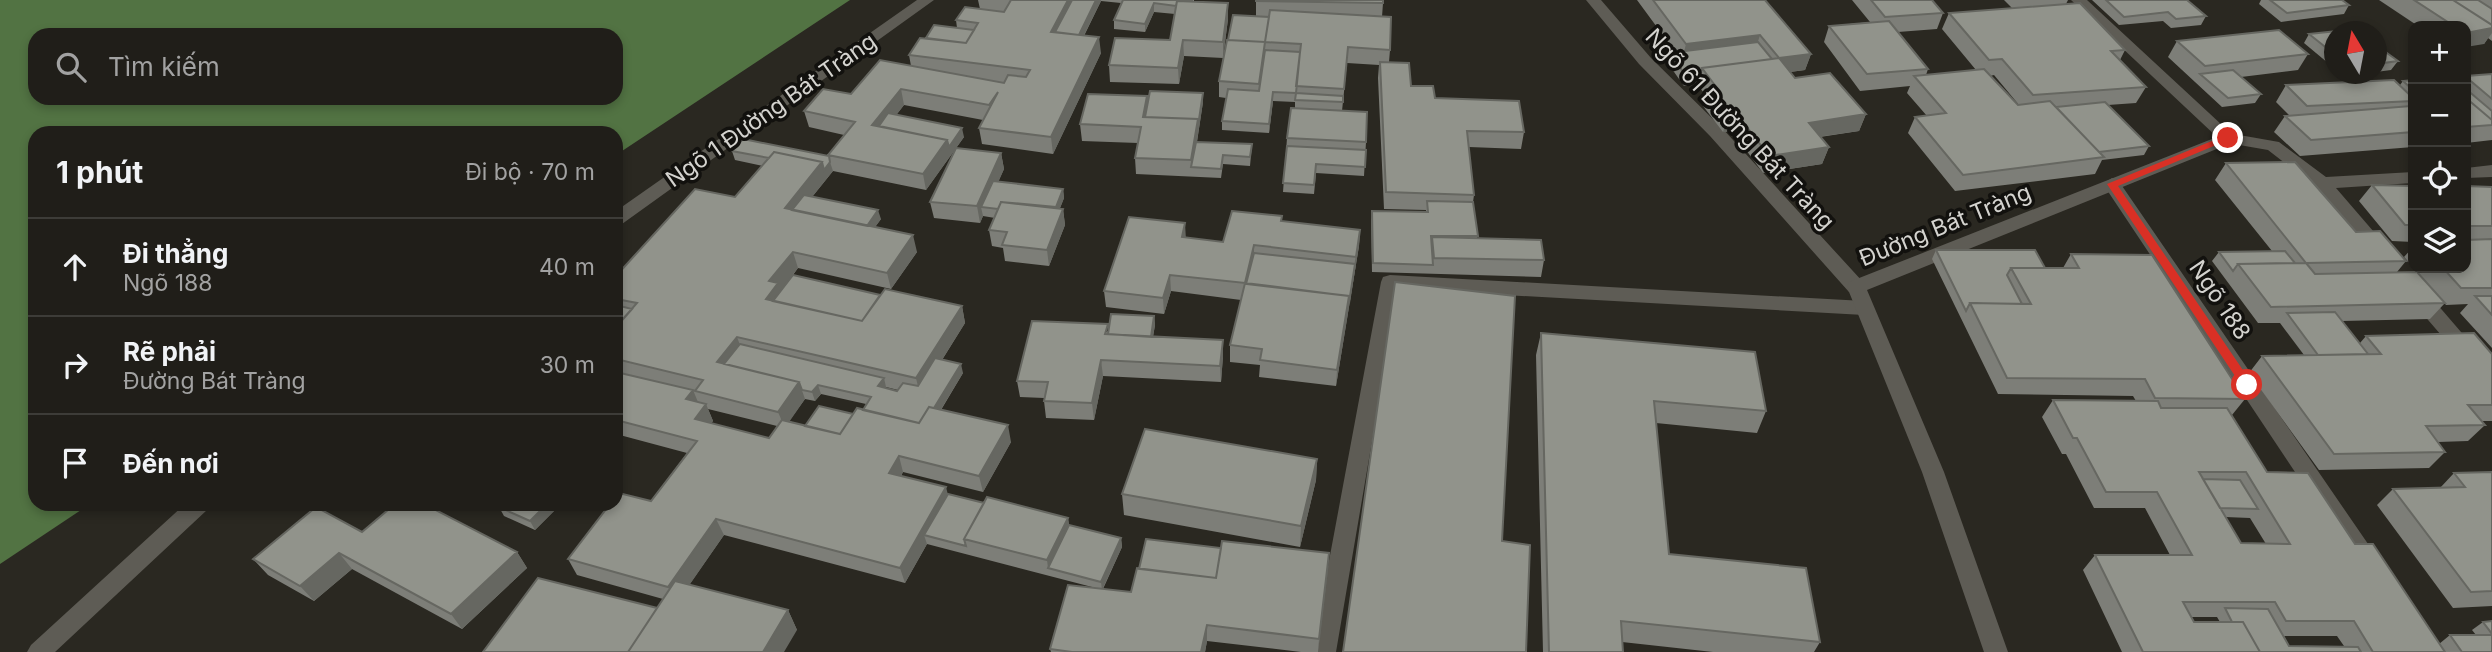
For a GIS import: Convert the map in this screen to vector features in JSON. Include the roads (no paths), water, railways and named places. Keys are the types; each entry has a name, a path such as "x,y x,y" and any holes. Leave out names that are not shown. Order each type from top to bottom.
{"street":[{"name":"Ngõ 1 Đường Bát Tràng","path":"623,215 927,0"},
{"name":"Ngõ 61 Đường Bát Tràng","path":"1593,0 1645,61 1716,132 1856,287"},
{"path":"2078,0 2228,138 2273,146 2322,183 2492,381"},
{"name":"Đường Bát Tràng","path":"1996,652 1933,472 1856,287 2228,138"},
{"path":"2471,173 2492,172"},
{"path":"2322,183 2408,177"},
{"name":"Ngõ 188","path":"2112,184 2382,584"},
{"path":"1324,652 1390,282 1864,308"},
{"path":"39,652 191,511"}]}
